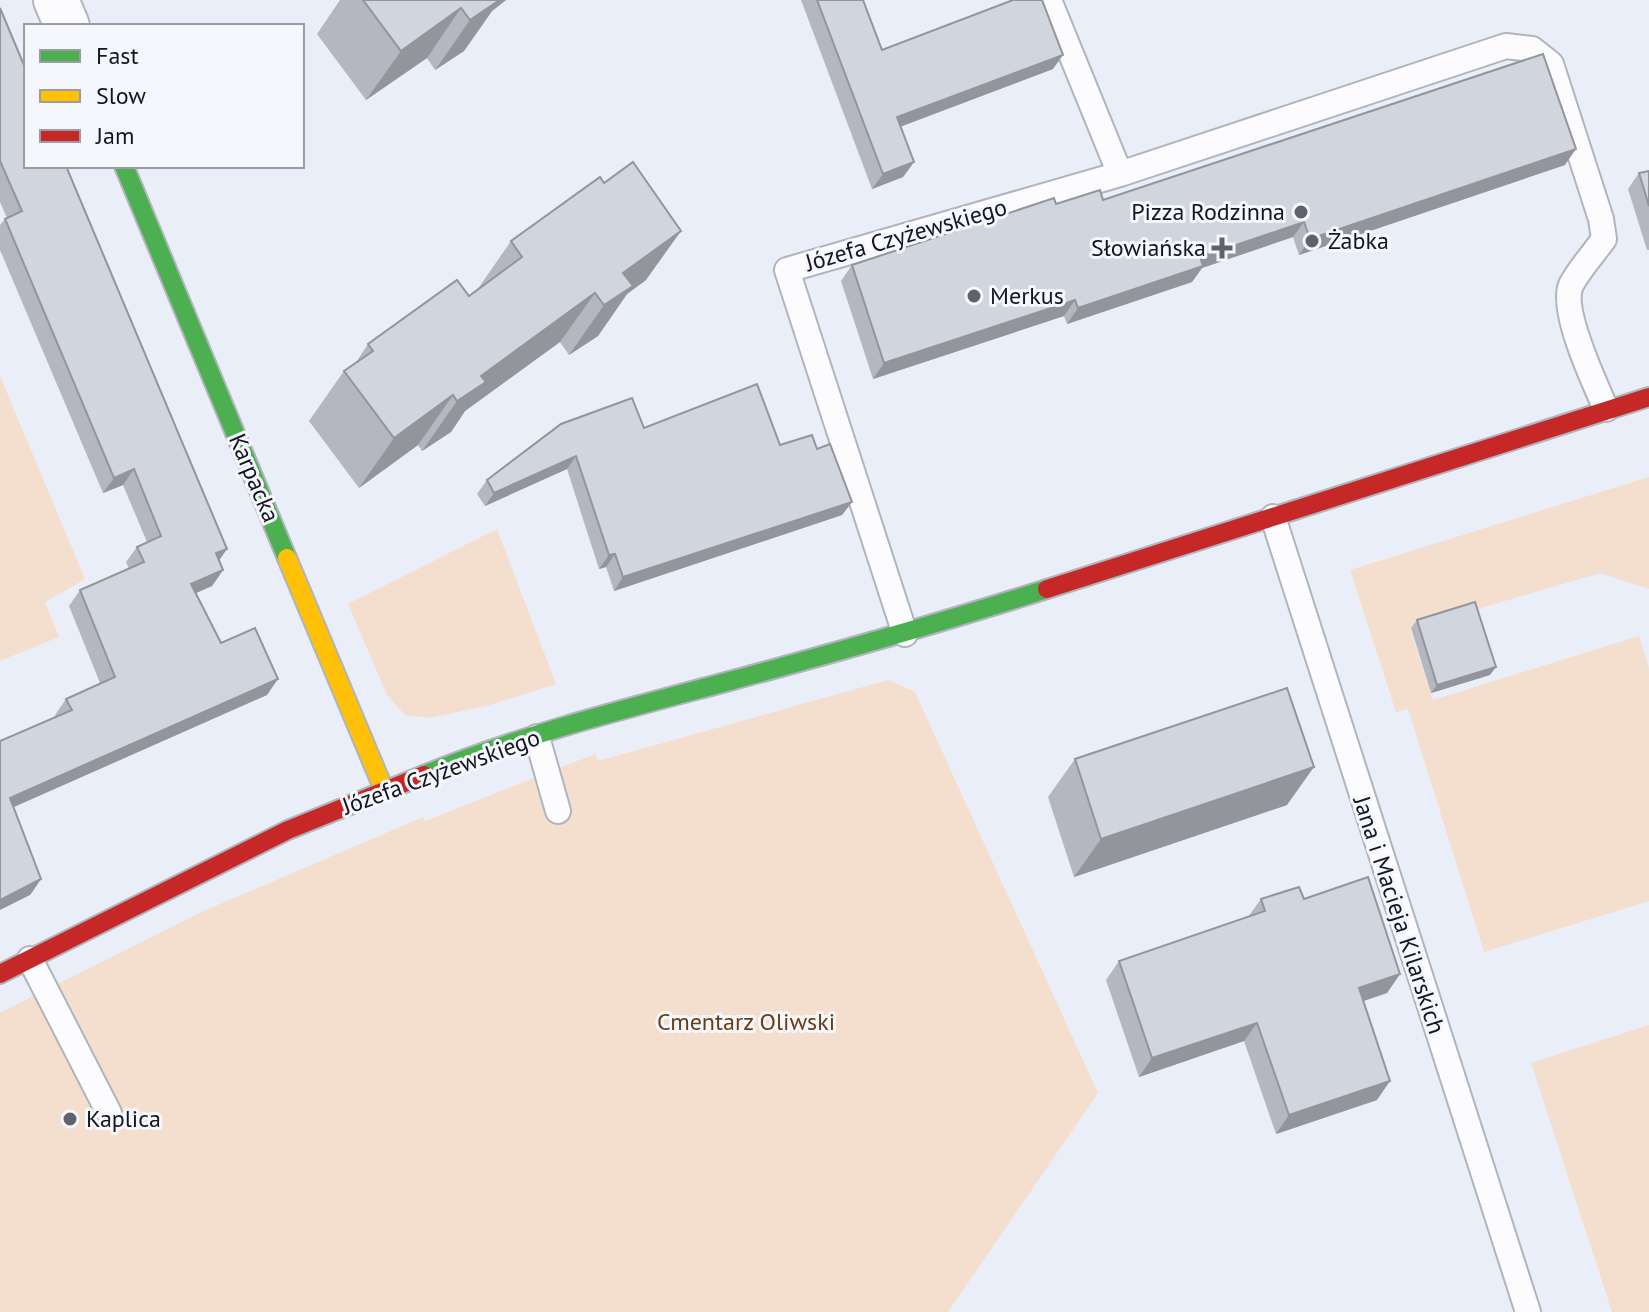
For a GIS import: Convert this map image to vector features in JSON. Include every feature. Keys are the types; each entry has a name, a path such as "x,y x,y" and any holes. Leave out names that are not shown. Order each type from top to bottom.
{"street":[{"path":"56,0 66,24"},
{"name":"Karpacka","path":"125,168 384,790"},
{"name":"Józefa Czyżewskiego","path":"0,974 288,830 458,761 638,706 905,634 1649,397"}],"lane":[{"path":"1049,0 1120,174 1506,46 1532,49 1551,64 1601,219 1604,239 1570,287 1571,312 1583,357 1606,409"},
{"name":"Józefa Czyżewskiego","path":"905,634 787,270 1120,174"},
{"name":"Jana i Macieja Kilarskich","path":"1273,517 1528,1312"},
{"path":"537,737 558,811"},
{"path":"30,959 109,1113"}],"green space":[{"path":"0,376 85,579 45,602 59,637 0,661"},
{"path":"1649,477 1649,589 1600,573 1410,629 1433,700 1639,636 1649,668 1649,901 1484,952 1408,709 1396,712 1350,570"},
{"path":"497,529 556,684 490,705 430,718 405,715 387,695 348,604"},
{"name":"Cmentarz Oliwski","path":"888,680 915,692 1098,1093 948,1312 0,1312 0,1013 206,910 423,817 425,821 595,754 598,761"},
{"path":"1649,1025 1649,1312 1612,1312 1531,1063"}],"building":[{"path":"363,0 498,1 470,20 461,8 401,51"},
{"path":"817,0 863,0 882,50 1013,0 1042,0 1063,55 897,117 914,162 883,174"},
{"path":"0,8 24,65 24,168 67,168 227,549 216,553 223,570 191,584 221,643 255,628 278,679 10,798 41,879 0,900 0,741 72,710 66,699 115,677 80,590 144,562 137,547 161,536 134,469 114,478 5,219 22,211 0,161"},
{"path":"1543,54 1576,149 1310,239 1304,222 1200,257 1203,266 1078,308 1075,300 884,363 852,265 1054,198 1056,204 1100,190 1103,200"},
{"path":"633,162 681,231 623,273 633,286 604,305 595,293 481,376 486,382 457,401 453,395 394,438 344,371 373,351 368,344 457,280 469,296 522,257 511,241 600,177 604,183"},
{"path":"1649,171 1649,206 1639,173"},
{"path":"757,384 780,445 812,435 817,449 830,444 852,502 623,577 615,554 609,555 576,456 494,493 487,480 561,424 632,398 644,428"},
{"path":"1475,602 1496,667 1437,685 1417,620"},
{"path":"1287,688 1314,767 1101,839 1075,759"},
{"path":"1368,877 1400,974 1359,988 1390,1081 1289,1115 1257,1023 1152,1058 1119,961 1265,911 1261,899 1299,887 1304,899"}],"traffic: fast":[{"path":"125,168 287,558"},
{"path":"424,775 498,747 574,724 847,649 1047,589"}],"traffic: slow":[{"path":"287,558 384,790"}],"traffic: jam":[{"path":"1047,589 1649,397"},
{"path":"0,974 288,830 424,775"}],"place":[{"name":"Pizza Rodzinna","path":"1301,212"},
{"name":"Żabka","path":"1312,241"},
{"name":"Słowiańska","path":"1222,248"},
{"name":"Merkus","path":"974,296"},
{"name":"Kaplica","path":"70,1119"}]}
